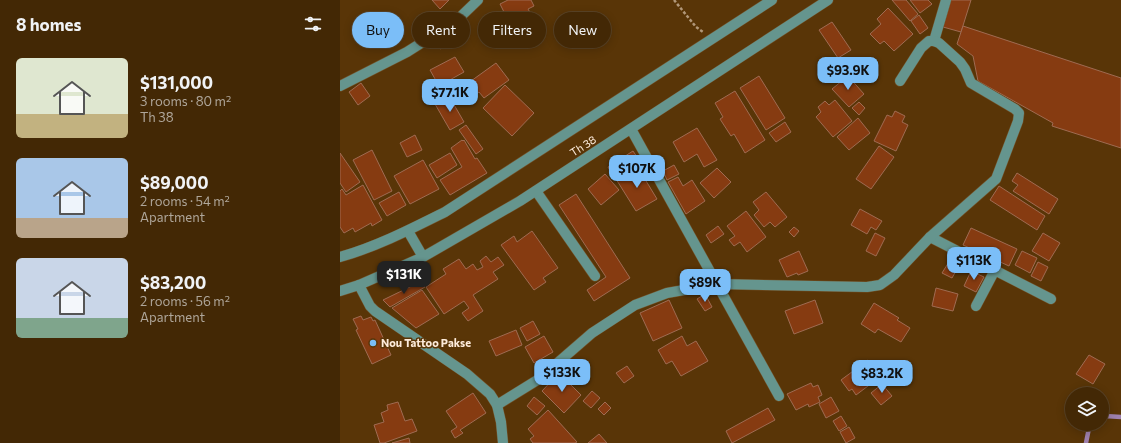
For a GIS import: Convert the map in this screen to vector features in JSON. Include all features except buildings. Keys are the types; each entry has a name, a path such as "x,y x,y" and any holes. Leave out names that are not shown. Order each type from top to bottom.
{"street":[{"path":"340,86 407,52 456,21 478,0"},
{"name":"Th 38","path":"340,257 357,252 408,231 445,212 772,0"},
{"name":"Th 38","path":"340,291 359,285 423,258 536,191 828,0"},
{"path":"934,41 946,0"},
{"path":"497,405 539,379 592,333 635,305 666,293 718,284 867,287 880,285 894,275 930,237 996,179 1018,121 1019,113 1015,109 971,83 960,62 939,43 934,41 929,41 921,48 900,81"},
{"path":"631,129 779,396"},
{"path":"536,191 595,276"},
{"path":"408,231 423,258"},
{"path":"930,237 1051,299"},
{"path":"976,306 995,270"},
{"path":"359,285 370,306 375,311 468,374 490,394 497,405 503,441 513,443"}],"path":[{"path":"674,0 696,27 711,40"}],"waterway":[{"path":"1109,416 1121,417"},
{"path":"1086,443 1088,431"}],"place":[{"name":"Nou Tattoo Pakse","path":"373,343"}]}
